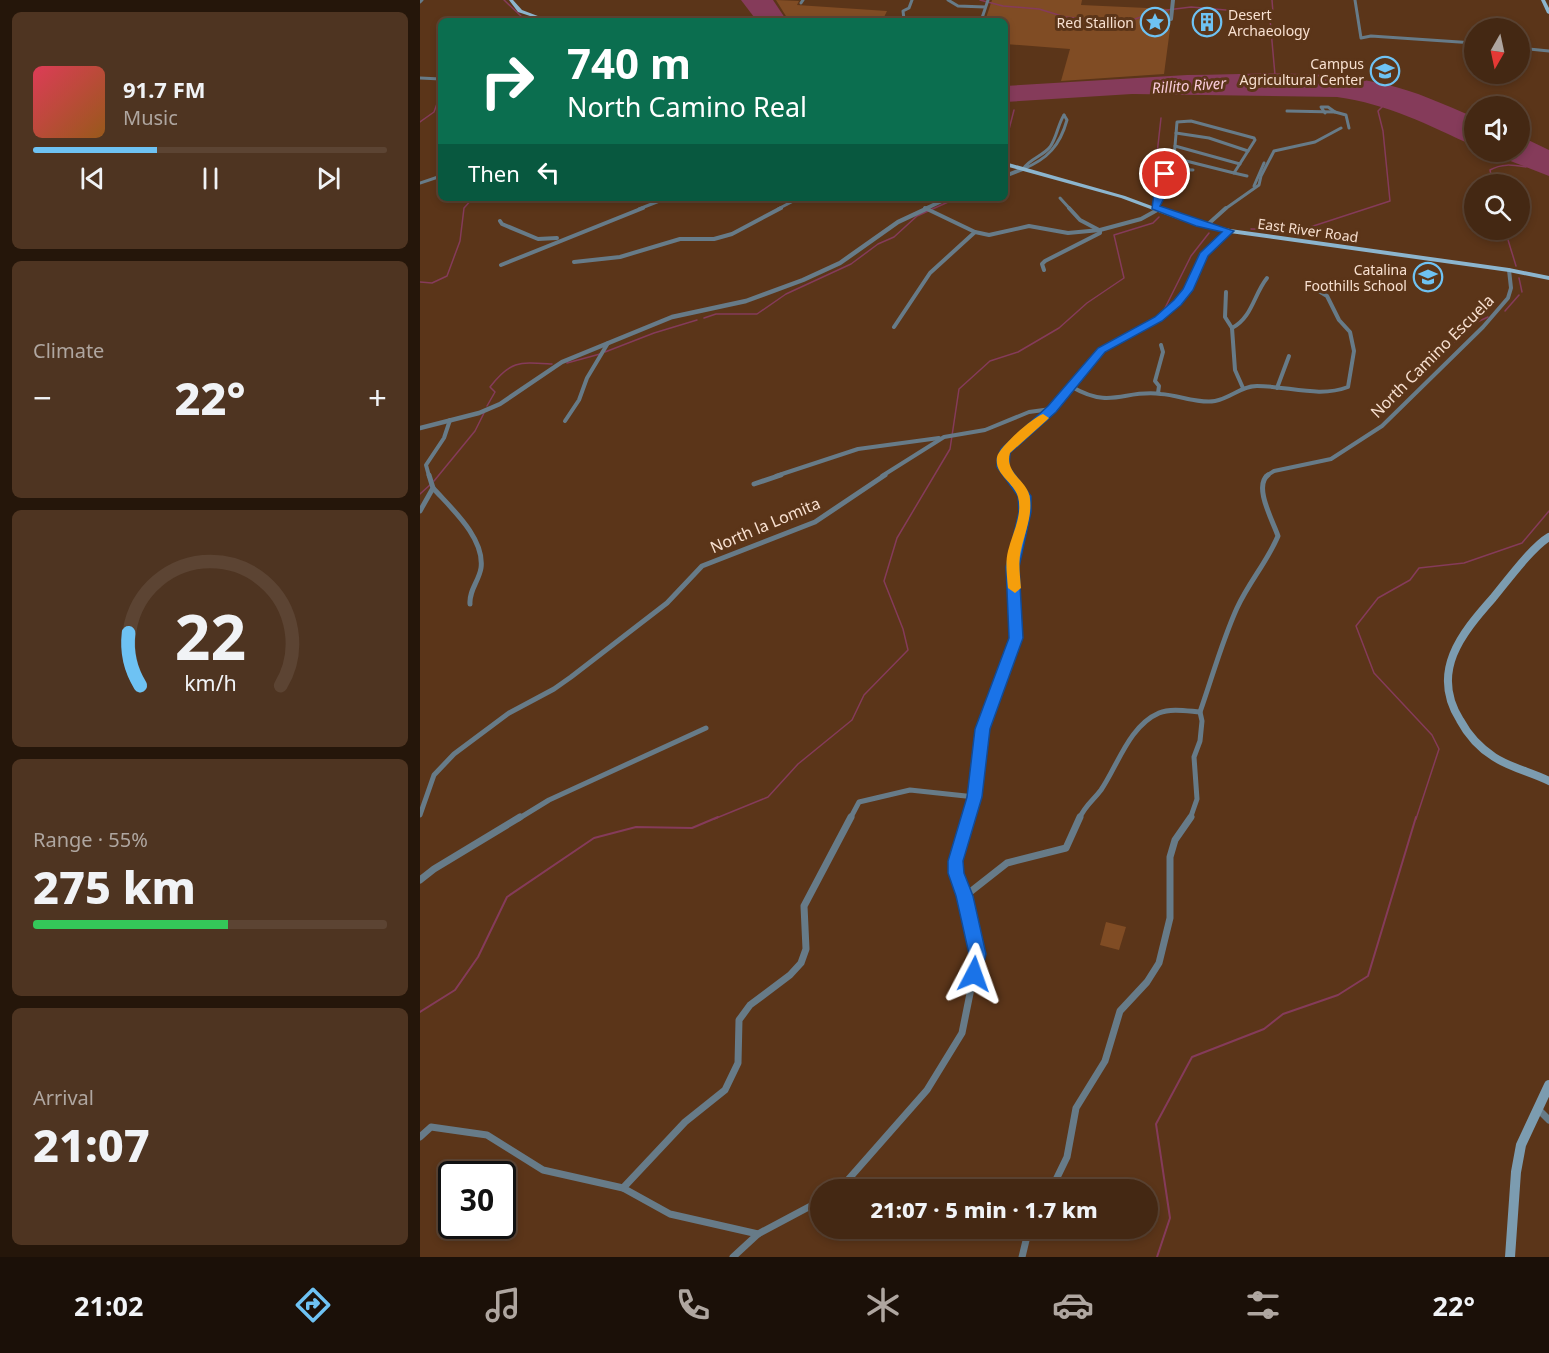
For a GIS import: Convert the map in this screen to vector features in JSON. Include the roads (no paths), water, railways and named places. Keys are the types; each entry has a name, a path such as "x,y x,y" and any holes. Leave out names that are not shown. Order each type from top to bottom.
{"main road":[{"path":"511,0 520,11 541,18"},
{"path":"517,0 527,13"},
{"path":"1544,0 1549,13"},
{"name":"East River Road","path":"1008,165 1157,208 1206,226 1509,270 1549,278"},
{"name":"East River Road","path":"1509,270 1549,273"},
{"path":"1549,537 1461,637 1448,669 1450,702 1463,728 1490,755 1549,781"},
{"path":"1510,1257 1515,1236 1520,1153 1526,1132 1549,1085"}],"street":[{"path":"904,18 903,11 909,8 912,0"},
{"path":"948,0 958,6 985,7"},
{"path":"982,18 988,0"},
{"path":"1171,19 1173,0"},
{"path":"1355,0 1361,38 1371,36 1464,42"},
{"path":"1530,49 1549,51"},
{"path":"420,78 438,79"},
{"path":"1287,111 1335,112 1346,115 1349,128"},
{"path":"1008,175 1023,169 1047,159 1064,133 1067,120 1064,116 1062,116 1057,136 1045,155 1025,165 1023,169"},
{"path":"1234,172 1255,140 1254,138 1219,127 1182,120 1177,122 1174,158 1248,176"},
{"path":"1206,226 1256,185 1259,171 1274,148 1311,141 1341,128 1315,142 1274,151 1261,176 1259,185 1251,190"},
{"path":"1176,133 1209,138 1248,151"},
{"path":"1175,146 1240,164"},
{"path":"925,208 975,232 996,235 1029,226 1068,232 1100,230 1141,219 1157,208 1161,176 1172,172 1190,173 1198,164"},
{"path":"420,183 438,177"},
{"path":"1060,198 1080,220 1100,230"},
{"path":"501,265 565,237 659,201"},
{"path":"574,262 620,257 680,239 714,239 732,234 793,201"},
{"path":"420,428 500,404 562,362 672,317 746,301 804,280 840,263 898,222 941,201"},
{"path":"500,220 502,224 538,239 565,237"},
{"path":"1044,270 1042,264 1045,261 1085,242 1100,233 1100,230"},
{"path":"849,1179 927,1090 962,1033 978,954 956,873 956,861 975,797 982,729 1016,638 1013,567 1014,551 1023,524 1024,496 1003,467 1005,452 1052,409 1108,344 1159,319 1177,303 1188,290 1204,255 1230,231"},
{"path":"894,327 930,273 975,232"},
{"name":"North Camino Escuela","path":"1057,1179 1067,1157 1076,1108 1105,1061 1120,1011 1147,982 1159,963 1170,918 1170,857 1175,840 1190,820 1197,799 1194,757 1200,741 1202,721 1200,711 1236,608 1256,572 1269,557 1278,536 1261,489 1264,478 1274,471 1331,459 1382,426 1483,327 1508,298 1511,288 1509,270"},
{"path":"1232,328 1241,325 1248,314 1257,288 1267,278"},
{"path":"1072,387 1088,396 1109,399 1158,393 1212,402 1230,398 1242,388 1277,388 1333,393 1348,387 1353,351 1350,332 1339,320 1332,302 1321,291 1307,284"},
{"path":"1226,292 1224,318 1227,325 1232,328"},
{"path":"1232,328 1235,370 1242,388"},
{"path":"565,421 579,400 587,378 608,343"},
{"path":"1158,393 1159,386 1155,381 1163,352 1161,345"},
{"path":"1277,388 1289,356"},
{"name":"North la Lomita","path":"420,815 434,775 454,754 509,713 554,689 571,677 667,603 702,566 815,522 944,437 985,430 1029,412 1052,409"},
{"path":"450,420 444,438 426,465 433,488 462,522 478,552 482,568 469,591 470,604"},
{"path":"754,484 858,449 944,437"},
{"path":"420,511 433,488"},
{"path":"964,896 1007,863 1066,848 1086,804 1100,790 1125,748 1142,726 1158,713 1178,710 1200,711"},
{"path":"420,880 434,869 549,800 706,728"},
{"path":"623,1188 685,1122 725,1090 738,1063 740,1020 750,1005 790,975 801,963 806,949 804,906 858,802 910,790 975,797"},
{"path":"1538,1109 1549,1120"},
{"path":"420,1137 431,1127 487,1135 543,1170 623,1188 670,1214 758,1234"},
{"path":"733,1257 758,1234 810,1206"},
{"path":"1022,1257 1026,1239"}],"water":[{"path":"741,0 773,0 785,18 755,18"},
{"name":"Rillito River","path":"1261,73 1336,76 1396,87 1464,113 1464,141 1391,110 1337,97 1132,94 1008,102 1008,86 1187,75"},
{"path":"1530,141 1549,150 1549,176 1513,162 1530,162"}],"waterway":[{"path":"504,0 522,17"},
{"path":"980,0 1003,6 1039,9 1065,17 1115,22 1129,21 1159,11 1191,7 1273,14"},
{"path":"1272,0 1273,14"},
{"path":"1273,14 1270,19 1275,75"},
{"path":"420,122 434,112 438,101"},
{"path":"1251,229 1301,230 1390,201 1383,131 1378,111 1383,106"},
{"path":"1008,133 1014,110"},
{"path":"1153,190 1161,118"},
{"path":"1491,174 1490,170 1503,165 1526,167"},
{"path":"420,282 432,283 447,276 460,241 464,208 470,201"},
{"path":"704,318 716,314 757,314 786,294 851,264 878,244 894,237 917,216 950,201"},
{"path":"714,819 768,797 798,764 852,720 864,695 908,650 903,629 884,581 897,538 950,449 959,389 990,361 1018,352 1059,328 1087,303 1124,278 1114,235 1153,223 1159,217"},
{"path":"1165,308 1191,256 1209,233"},
{"path":"1508,240 1516,266"},
{"path":"1519,278 1522,292"},
{"path":"1505,311 1519,295"},
{"path":"1462,336 1475,323 1488,317"},
{"path":"605,352 654,333 697,320"},
{"path":"1455,342 1458,339"},
{"path":"567,363 600,354"},
{"path":"487,406 495,392 490,387 510,367 524,363 552,364"},
{"path":"434,481 475,431 484,413"},
{"path":"420,494 431,484"},
{"path":"1416,819 1439,749 1432,735 1374,673 1356,626 1378,598 1410,580 1419,568 1464,563 1522,543 1549,511"},
{"path":"420,1012 455,990 478,957 507,897 594,838 636,827 692,828 718,817"},
{"path":"1157,1257 1170,1218 1156,1124 1192,1057 1264,1029 1283,1014 1338,995 1368,976 1416,817"}],"place":[{"name":"Red Stallion","path":"1155,22"},
{"name":"Desert Archaeology","path":"1207,22"},
{"name":"Campus Agricultural Center","path":"1385,71"},
{"name":"Catalina Foothills School","path":"1428,277"}]}
